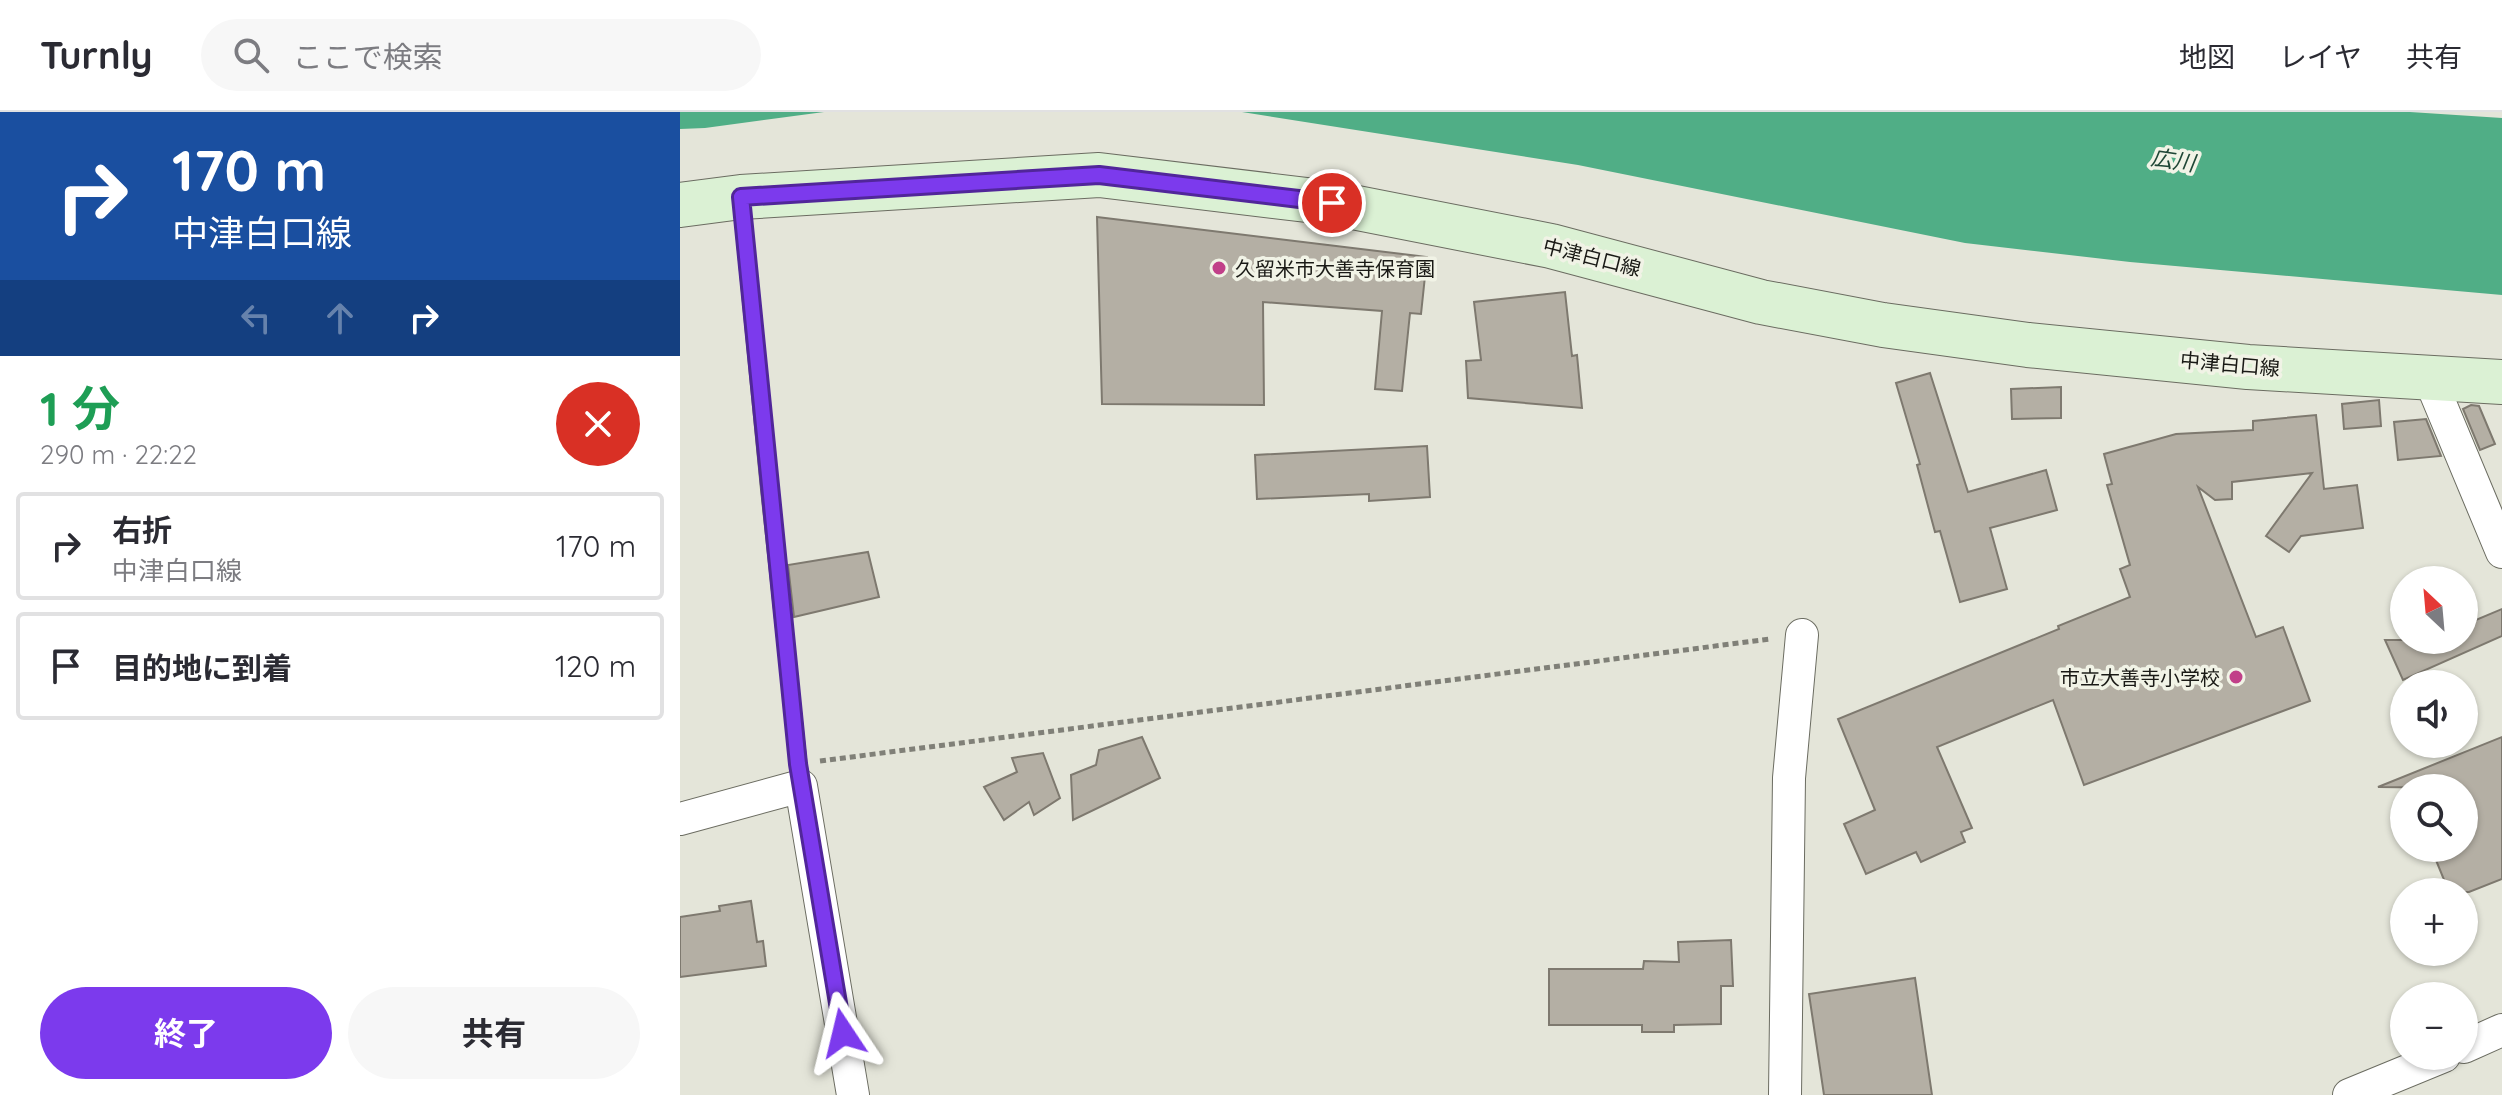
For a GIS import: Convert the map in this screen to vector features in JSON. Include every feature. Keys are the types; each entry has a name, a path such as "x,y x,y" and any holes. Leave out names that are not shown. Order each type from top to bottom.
{"main road":[{"name":"中津白口線","path":"680,205 741,197 1099,175 1332,203 1551,246 1761,302 1883,325 2028,345 2248,367 2502,382"}],"street":[{"path":"2429,377 2502,552"},
{"path":"1785,1095 1789,778 1802,635"},
{"path":"680,819 800,775 853,1095"},
{"path":"2478,1041 2502,1030"},
{"path":"2349,1095 2410,1070"}],"lane":[{"path":"741,197 800,775"}],"path":[{"path":"800,775 1802,635"}],"water":[{"path":"680,112 824,112 680,129"},
{"name":"広川","path":"1242,112 2410,112 2502,118 2502,295 2130,262 1965,243 1578,165"}],"building":[{"path":"1097,217 1427,257 1421,314 1410,313 1402,391 1375,389 1382,311 1263,302 1264,405 1102,404"},
{"path":"1565,292 1572,356 1577,355 1582,408 1468,398 1466,361 1481,360 1474,302"},
{"path":"1930,373 1968,492 2046,470 2057,510 1990,528 2007,589 1960,602 1940,531 1935,532 1917,465 1920,464 1896,383"},
{"path":"2061,387 2061,418 2012,419 2011,389"},
{"path":"2379,400 2381,426 2344,429 2342,404"},
{"path":"2471,405 2479,406 2495,444 2480,450 2463,409"},
{"path":"2316,415 2324,489 2357,485 2363,528 2301,536 2289,552 2266,536 2312,473 2232,482 2232,499 2215,500 2198,487 2256,637 2283,627 2310,701 2084,785 2053,700 1937,747 1972,828 1961,832 1965,842 1921,862 1916,852 1866,874 1844,824 1875,810 1838,719 2130,597 2120,569 2130,565 2107,485 2112,484 2104,454 2176,434 2253,430 2253,421"},
{"path":"2426,419 2441,456 2398,460 2394,422"},
{"path":"1427,446 1430,497 1369,501 1369,494 1257,499 1255,455"},
{"path":"868,552 879,597 794,617 788,565"},
{"path":"2502,609 2502,636 2478,647 2478,619"},
{"path":"2391,654 2462,654 2426,670 2398,670"},
{"path":"1142,737 1160,778 1073,820 1071,775 1096,765 1099,750"},
{"path":"2502,737 2502,879 2478,888 2478,878 2443,878 2437,862 2478,862 2478,774 2410,774 2450,758 2478,758 2478,747"},
{"path":"1043,753 1060,798 1034,815 1029,802 1004,820 984,787 1017,772 1012,758"},
{"path":"751,901 757,942 763,941 766,966 680,977 680,917 720,911 719,906"},
{"path":"1731,940 1733,986 1721,986 1721,1024 1674,1025 1674,1032 1642,1032 1642,1025 1549,1025 1549,969 1643,969 1644,961 1679,962 1678,942"},
{"path":"1915,978 1932,1095 1824,1095 1809,994"}],"place":[{"name":"久留米市大善寺保育園","path":"1219,268"},
{"name":"市立大善寺小学校","path":"2236,677"}],"route":[{"path":"843,1033 798,764 741,197 1099,175 1332,203"}]}
